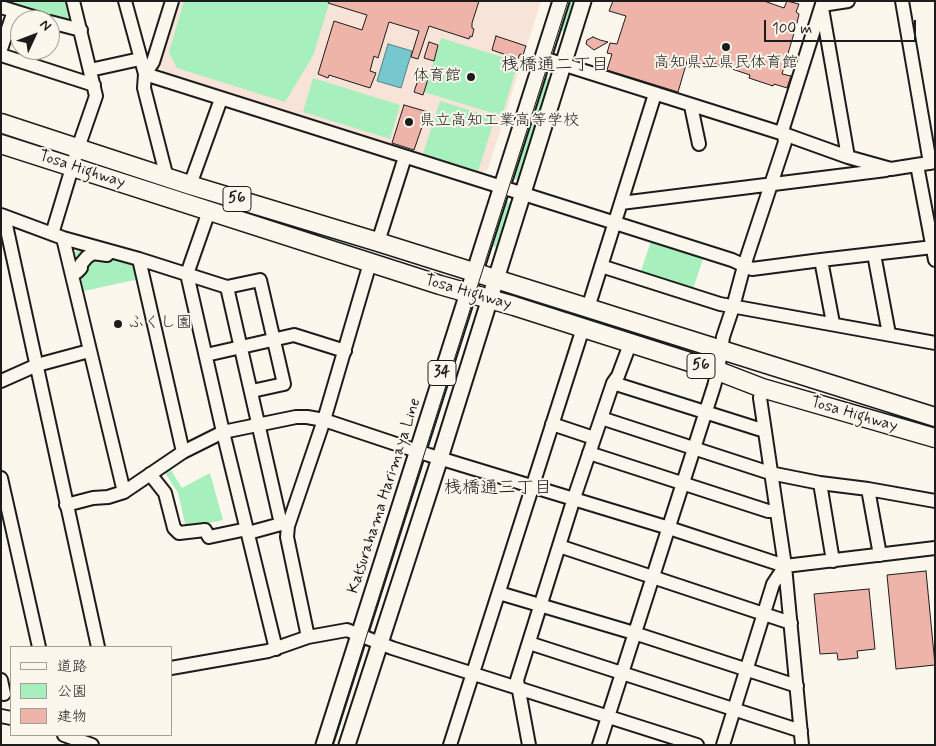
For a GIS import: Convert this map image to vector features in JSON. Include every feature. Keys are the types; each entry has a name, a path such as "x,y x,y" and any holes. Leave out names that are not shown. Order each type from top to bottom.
{"highway":[{"name":"Tosa Highway","path":"1,123 167,178 378,242 474,274 935,417"},
{"name":"Tosa Highway","path":"1,144 370,263 718,371 762,388 935,438"}],"main road":[{"name":"Katsurahama Harimaya Line","path":"324,745 560,1"},
{"name":"34","path":"347,745 440,458 583,1"}],"street":[{"path":"73,1 96,96 72,167 58,236 124,492"},
{"path":"125,1 144,74 144,88 167,178"},
{"path":"144,74 153,62 172,1"},
{"path":"822,3 848,1"},
{"path":"144,74 732,260 752,269 874,254 934,254 927,164 902,1"},
{"path":"599,745 718,371 723,337 744,266 785,142 783,128 822,3"},
{"path":"822,3 848,157"},
{"path":"1,49 7,9"},
{"path":"60,25 81,30"},
{"path":"1,54 94,85"},
{"path":"542,58 784,134 848,157 891,169"},
{"path":"90,70 140,59"},
{"path":"588,308 655,94"},
{"path":"190,185 220,99"},
{"path":"692,106 699,144"},
{"path":"378,242 405,157"},
{"path":"621,203 771,186 927,164"},
{"path":"210,211 187,274 276,649"},
{"path":"2,215 58,236 139,259 227,288 260,280 284,384 252,391"},
{"path":"2,215 37,365 98,646"},
{"path":"79,274 81,264 87,257 100,253 128,261 135,272"},
{"path":"874,254 890,334"},
{"path":"139,259 183,452"},
{"path":"821,260 833,324"},
{"path":"284,525 324,420 370,263"},
{"path":"601,266 733,307 935,343"},
{"path":"227,288 284,525 308,637"},
{"path":"450,745 583,328"},
{"path":"206,355 294,335 345,350"},
{"path":"529,745 517,680 594,438 613,383 618,376 630,344"},
{"path":"1,381 37,365 89,351"},
{"path":"613,383 765,431"},
{"path":"762,388 760,398 785,566 802,745"},
{"path":"66,505 124,492 183,452 223,432 296,417 307,417 324,420 785,566 935,548"},
{"path":"601,418 770,473 935,501"},
{"path":"552,424 594,438"},
{"path":"589,453 768,511 776,511"},
{"path":"150,474 164,493 174,528 179,533 204,530 209,537 284,525"},
{"path":"1,478 39,646"},
{"path":"820,483 833,561"},
{"path":"868,489 880,555"},
{"path":"559,546 790,624"},
{"path":"723,745 773,584 785,566"},
{"path":"499,593 634,633 797,686"},
{"path":"172,668 276,649 308,637 347,630 392,648 697,745"},
{"path":"529,643 801,731"},
{"path":"1,680 6,695"},
{"path":"67,736 92,745"}],"shaded area":[{"name":"県立高知工業高等学校","path":"177,1 541,1 488,169 479,174 164,74 158,62"}],"green space":[{"path":"2,1 65,1 68,17 63,22 60,21 60,10 28,10"},
{"path":"184,1 330,1 313,56 285,102 177,68 169,52"},
{"path":"566,1 575,1 565,32 557,29"},
{"name":"体育館","path":"441,38 518,62 502,116 424,92"},
{"path":"542,76 550,79 518,180 510,178"},
{"path":"313,78 400,105 390,139 303,112"},
{"path":"440,101 495,118 478,171 423,154"},
{"path":"502,200 511,203 497,248 488,244"},
{"path":"651,241 703,259 692,292 640,274"},
{"path":"81,249 132,262 137,266 139,279 84,291 75,252"},
{"path":"169,467 182,488 210,473 223,520 186,528 178,493 164,471"}],"water":[{"path":"388,44 412,51 401,88 377,81"}],"building":[{"path":"329,1 479,1 472,23 472,28 474,29 472,37 470,36 469,39 429,26 418,59 411,57 419,31 389,22 378,58 374,56 370,71 376,73 370,88 329,75 328,78 318,74 334,21 362,30 367,15 328,3"},
{"name":"高知県立県民体育館","path":"613,1 764,1 784,8 787,1 799,4 796,12 799,14 797,23 782,74 791,76 787,88 774,84 773,86 749,78 750,75 729,68 709,62 708,65 688,58 678,92 607,70 612,54 607,53 610,43 617,44 626,16 609,11"},
{"path":"496,36 526,46 523,55 520,54 518,59 492,50"},
{"path":"593,37 608,42 594,50 586,44 587,40"},
{"path":"429,42 438,45 434,61 424,58"},
{"path":"420,74 429,76 423,95 414,92"},
{"path":"404,105 428,112 426,122 424,121 414,150 392,143"},
{"path":"926,571 935,665 896,669 887,575"},
{"path":"869,589 875,649 857,651 858,658 838,660 837,653 820,654 814,594"}],"tram line":[{"path":"332,745 568,1"}],"place":[{"name":"高知県立県民体育館","path":"726,47"},
{"name":"体育館","path":"471,77"},
{"name":"県立高知工業高等学校","path":"409,122"},
{"name":"ふくし園","path":"118,324"}],"district":[{"name":"桟橋通二丁目","path":"555,66"},
{"name":"桟橋通三丁目","path":"498,489"}]}
